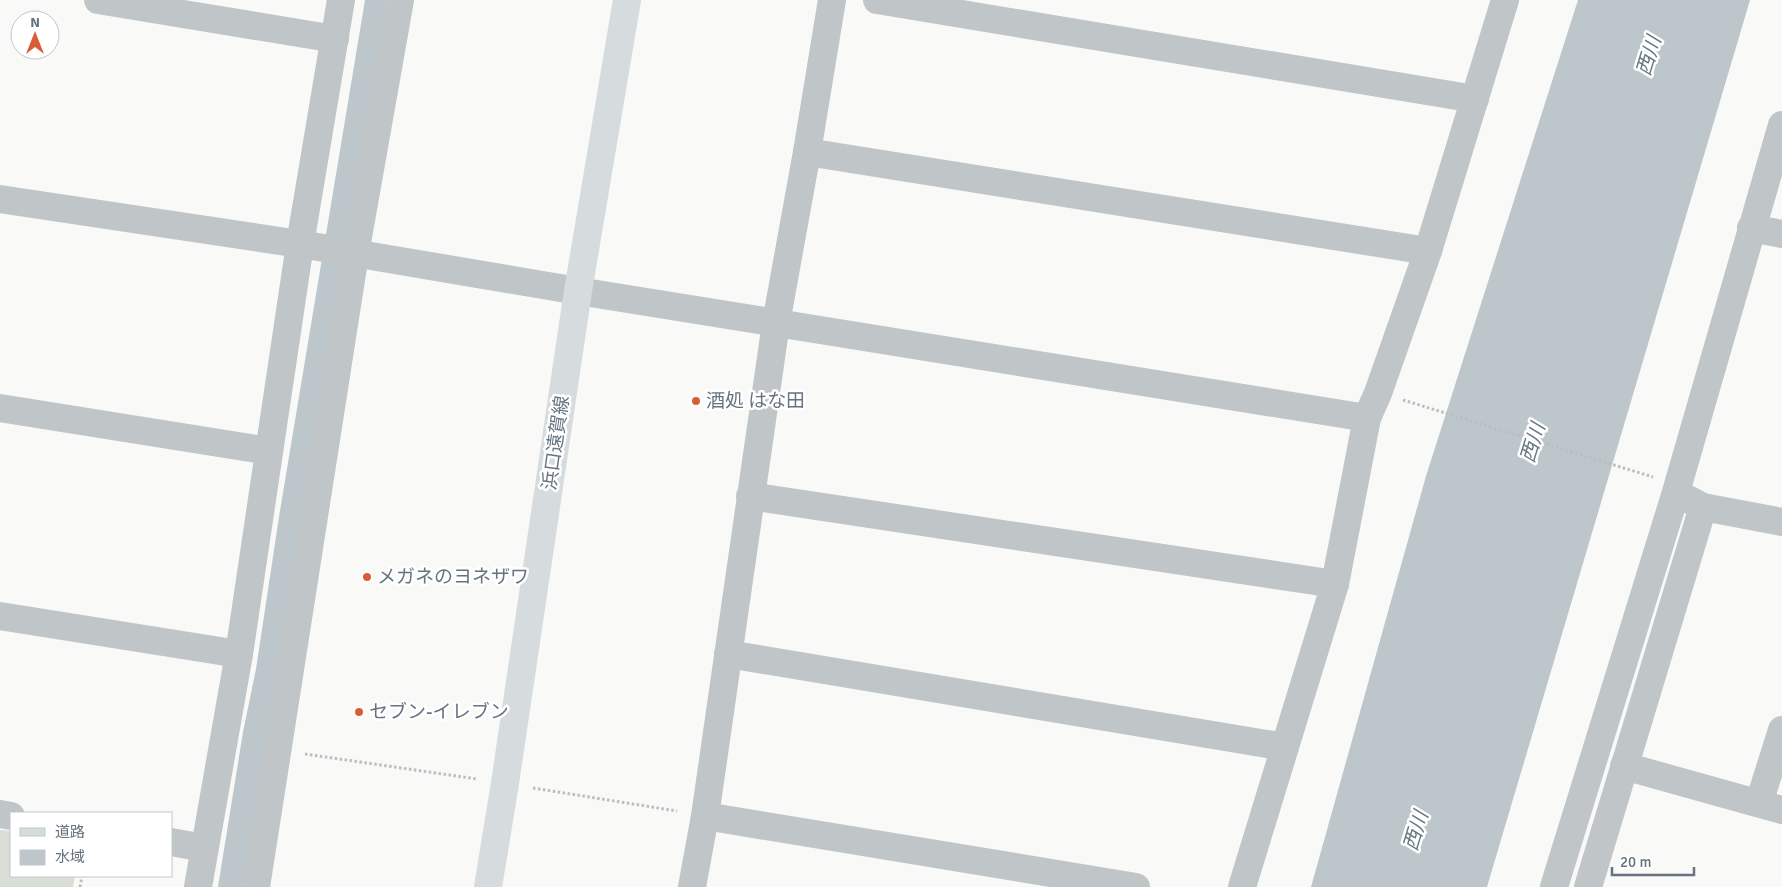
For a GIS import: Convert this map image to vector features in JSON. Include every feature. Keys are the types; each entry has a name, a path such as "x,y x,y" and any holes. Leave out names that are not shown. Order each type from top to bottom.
{"main road":[{"name":"浜口遠賀線","path":"488,887 578,291 627,0"}],"street":[{"path":"98,0 335,39"},
{"path":"198,887 239,654 300,244 341,0"},
{"path":"256,887 355,254 400,0"},
{"path":"692,887 705,816 776,323 832,0"},
{"path":"877,0 1475,99"},
{"path":"1242,887 1335,584 1367,418 1378,393 1428,251 1505,0"},
{"path":"1554,887 1676,492 1782,125"},
{"path":"807,152 1428,251"},
{"path":"0,199 300,244 578,291 1367,418"},
{"path":"1751,228 1782,234"},
{"path":"0,408 269,451"},
{"path":"1676,492 1703,507 1782,522"},
{"path":"750,496 1335,584"},
{"path":"1588,887 1703,507"},
{"path":"0,616 239,654"},
{"path":"728,654 1285,747"},
{"path":"1624,766 1770,807 1782,730"},
{"path":"705,816 1136,887"},
{"path":"172,842 204,848"}],"path":[{"path":"1407,401 1652,477"},
{"path":"278,750 505,783 705,816"}],"shaded area":[{"path":"0,830 10,831 10,877 75,877 73,887 0,887"}],"water":[{"path":"365,0 386,0 254,821 242,887 218,887 243,732 256,669 279,517"},
{"name":"西川","path":"1578,0 1750,0 1487,887 1311,887 1426,476"}],"place":[{"name":"酒処 はな田","path":"696,401"},
{"name":"メガネのヨネザワ","path":"367,577"},
{"name":"セブン-イレブン","path":"359,712"}]}
